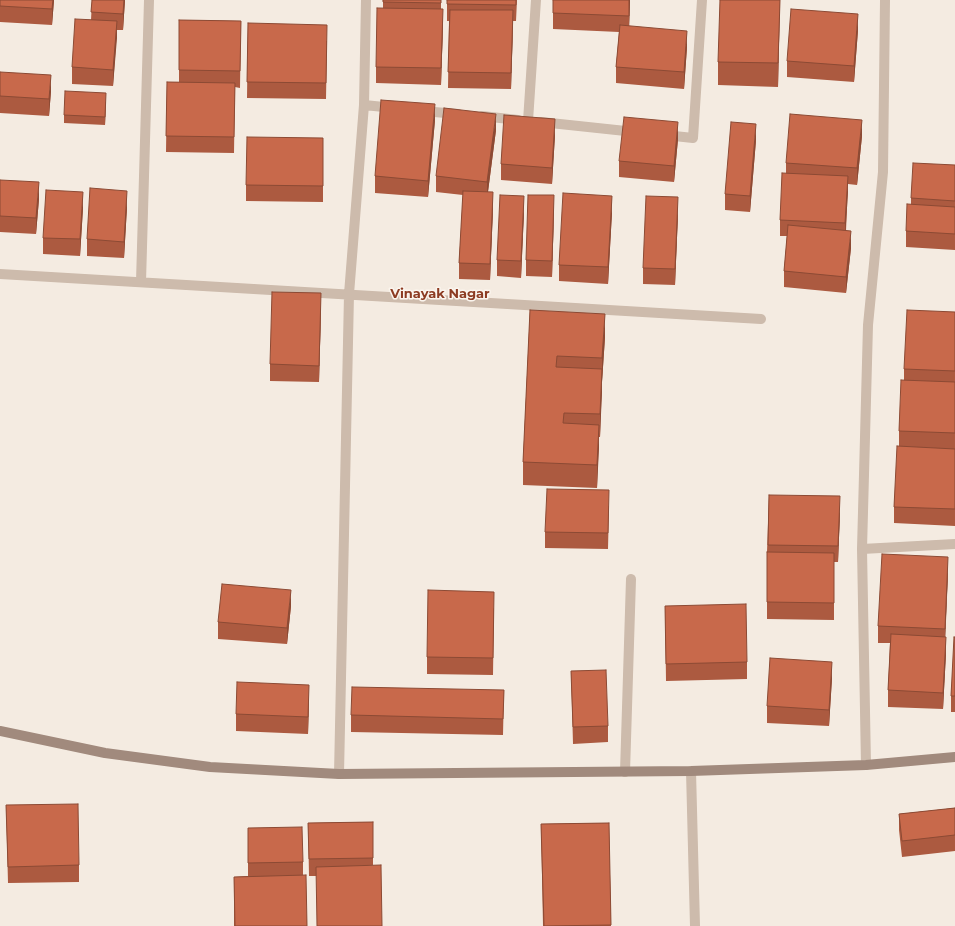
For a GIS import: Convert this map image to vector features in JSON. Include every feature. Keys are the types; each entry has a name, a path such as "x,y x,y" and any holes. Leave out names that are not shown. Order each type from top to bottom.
{"street":[{"path":"141,282 149,0"},
{"path":"339,774 349,294 364,105 366,0"},
{"path":"528,121 536,0"},
{"path":"364,105 693,138 702,0"},
{"path":"866,765 862,549 868,325 883,172 885,0"},
{"path":"0,274 761,319"},
{"path":"862,549 955,544"},
{"path":"625,772 631,579"},
{"path":"0,731 105,753 210,767 339,774 691,771 866,765 955,757"},
{"path":"691,771 695,926"}],"building":[{"path":"0,0 53,0 52,9 0,6"},
{"path":"92,0 124,0 123,14 91,12"},
{"path":"383,0 441,0 441,3 383,2"},
{"path":"447,0 516,0 516,5 447,4"},
{"path":"553,0 629,0 629,16 553,13"},
{"path":"720,0 780,0 778,63 718,62"},
{"path":"377,8 443,9 441,68 376,67"},
{"path":"791,9 858,14 854,66 787,61"},
{"path":"450,10 513,10 511,73 448,72"},
{"path":"75,19 117,21 113,70 72,67"},
{"path":"179,20 241,21 240,71 179,70"},
{"path":"248,23 327,25 326,83 247,82"},
{"path":"620,25 687,31 684,72 616,67"},
{"path":"0,72 51,75 49,99 0,96"},
{"path":"167,82 235,83 234,137 166,136"},
{"path":"65,91 106,93 105,117 64,115"},
{"path":"381,100 435,104 428,181 375,176"},
{"path":"444,108 496,114 487,182 436,176"},
{"path":"790,114 862,120 857,168 786,163"},
{"path":"504,115 555,119 552,168 501,164"},
{"path":"624,117 678,122 674,166 619,161"},
{"path":"731,122 756,124 750,196 725,194"},
{"path":"247,137 323,138 323,186 246,185"},
{"path":"913,163 955,165 955,201 911,198"},
{"path":"782,173 848,176 845,223 780,220"},
{"path":"0,180 39,182 36,218 0,216"},
{"path":"90,188 127,191 124,242 87,239"},
{"path":"46,190 83,192 80,239 43,238"},
{"path":"463,191 493,192 490,264 459,263"},
{"path":"563,193 612,196 608,267 559,265"},
{"path":"500,195 524,196 521,261 497,260"},
{"path":"528,195 554,195 552,261 526,260"},
{"path":"646,196 678,197 675,269 643,268"},
{"path":"907,204 955,207 955,234 906,231"},
{"path":"788,225 851,231 846,277 784,271"},
{"path":"272,292 321,293 319,366 270,364"},
{"path":"530,310 605,314 602,358 557,356 556,367 602,369 600,414 564,413 563,423 599,425 597,465 523,462"},
{"path":"907,310 955,312 955,371 904,369"},
{"path":"901,380 955,382 955,433 899,431"},
{"path":"897,446 955,449 955,509 894,507"},
{"path":"547,489 609,490 608,533 545,532"},
{"path":"769,495 840,496 838,546 768,545"},
{"path":"767,552 834,553 834,603 767,602"},
{"path":"882,554 948,557 945,629 878,626"},
{"path":"222,584 291,590 287,628 218,622"},
{"path":"428,590 494,592 493,658 427,657"},
{"path":"746,604 747,662 666,664 665,606"},
{"path":"891,634 946,637 943,693 888,690"},
{"path":"954,637 955,696 951,696"},
{"path":"770,658 832,662 829,710 767,706"},
{"path":"606,670 608,726 573,727 571,671"},
{"path":"237,682 309,685 308,717 236,714"},
{"path":"352,687 504,690 503,719 351,715"},
{"path":"78,804 79,865 8,867 6,805"},
{"path":"955,808 955,835 902,841 899,814"},
{"path":"373,822 373,858 309,859 308,823"},
{"path":"609,823 611,925 544,926 541,824"},
{"path":"302,827 303,862 248,863 248,828"},
{"path":"381,865 382,926 317,926 316,867"},
{"path":"306,875 307,926 235,926 234,877"}],"district":[{"name":"Vinayak Nagar","path":"440,294"}]}
